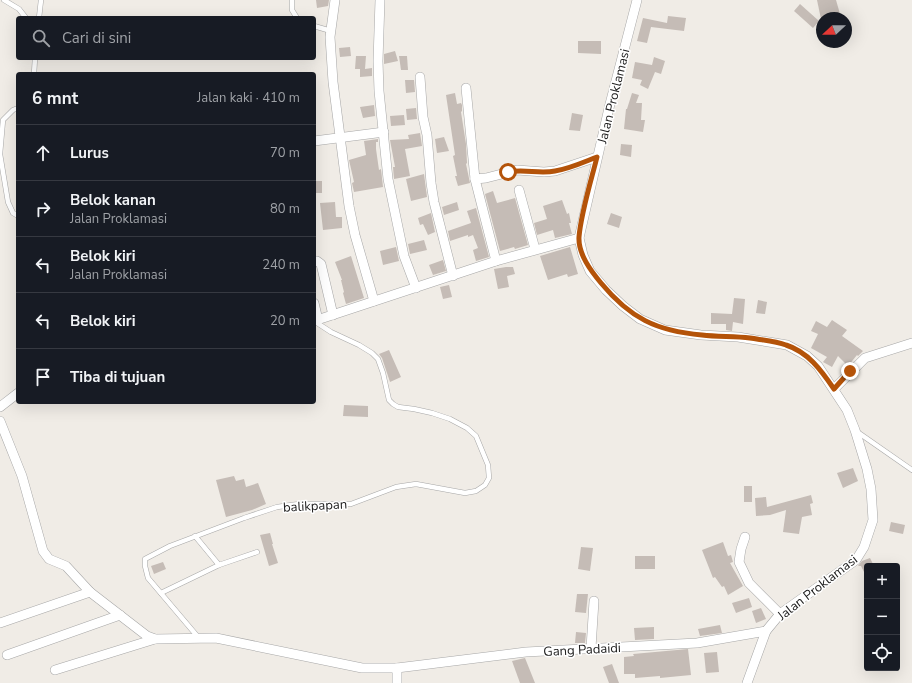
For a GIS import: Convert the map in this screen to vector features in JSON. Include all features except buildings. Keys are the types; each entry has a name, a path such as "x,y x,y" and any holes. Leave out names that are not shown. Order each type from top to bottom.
{"street":[{"path":"335,0 330,37 348,206 374,301"},
{"path":"380,0 378,62 379,91 388,179 404,256 416,288"},
{"name":"Jalan Proklamasi","path":"637,0 608,108 579,238 583,254 590,271 617,300 640,319 664,330 701,335 746,338 787,345 807,356 818,366 847,410 855,430 871,488 873,520 864,547 856,560 780,614 766,632 747,683"},
{"path":"420,77 423,118 427,135 434,202 453,276"},
{"path":"466,88 475,179 496,260"},
{"path":"316,141 384,132"},
{"path":"475,179 486,178 517,170 544,172 555,171 597,157"},
{"path":"519,190 536,249"},
{"path":"316,321 453,276 496,260 579,238"},
{"path":"316,261 321,264 333,315"},
{"path":"834,389 865,358 912,343"},
{"path":"0,407 16,395"},
{"path":"0,421 22,476 43,551 49,559 66,566 90,592 147,636 155,639"},
{"path":"745,537 739,562 749,583 780,614"},
{"path":"0,623 90,592"},
{"path":"591,648 594,601"},
{"path":"7,655 120,615"},
{"name":"Gang Padaidi","path":"155,639 165,640 198,637 216,638 362,668 397,668 526,652 697,643 766,632"},
{"path":"55,670 155,639"},
{"path":"397,668 397,683"}],"lane":[{"path":"4,0 19,9 24,16"},
{"path":"39,16 41,0"},
{"path":"292,0 292,10 296,16"},
{"path":"316,27 331,31"},
{"path":"34,72 35,60"},
{"path":"16,109 3,120 0,154 8,202 13,213 16,215"},
{"name":"balikpapan","path":"198,637 148,578 145,566 146,558 195,536 277,507 299,504 351,504 396,487 416,484 464,494 476,491 485,485 489,478 488,465 476,436 467,428 450,419 414,408 398,407 393,404 389,400 383,373 378,359 372,353 359,345 331,332 316,322"},
{"path":"855,430 912,470"},
{"path":"195,536 219,565"},
{"path":"161,592 219,565 257,552"}],"route":[{"path":"508,172 517,170 544,172 555,171 597,157 579,238 583,254 590,271 606,290 640,319 664,330 701,335 738,337 787,345 807,356 818,366 834,389 850,371"}]}
